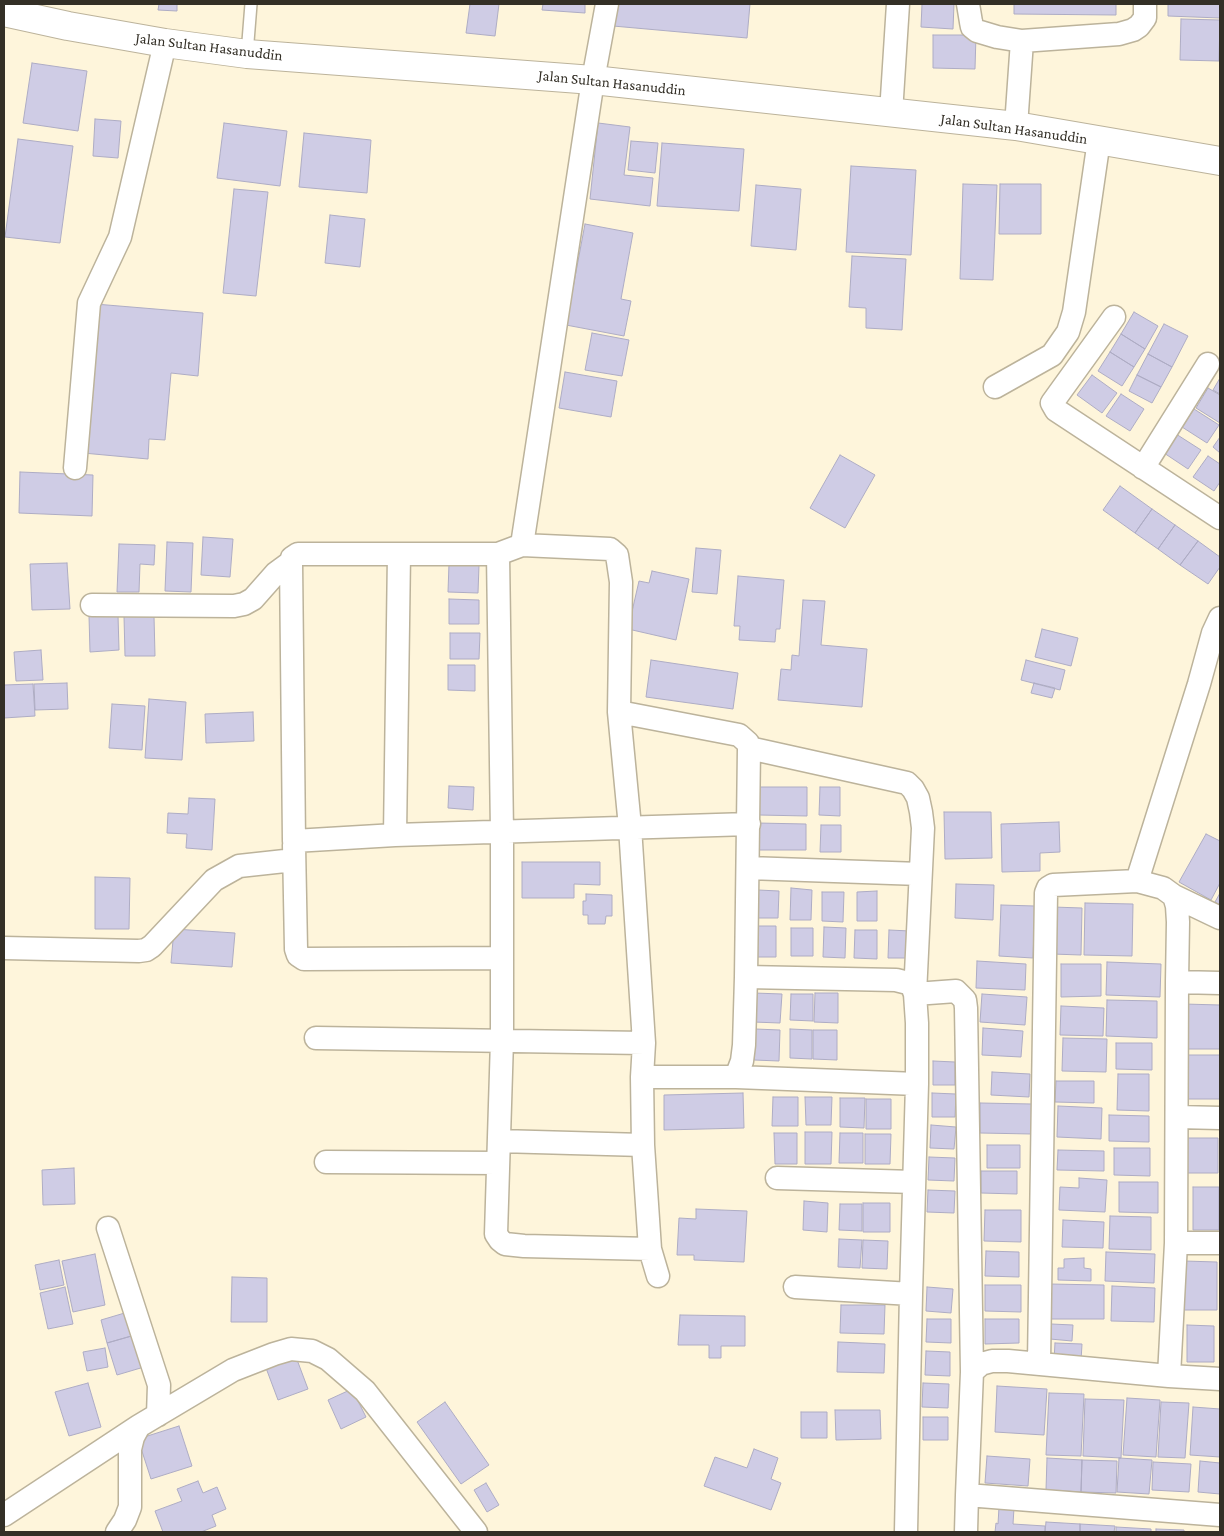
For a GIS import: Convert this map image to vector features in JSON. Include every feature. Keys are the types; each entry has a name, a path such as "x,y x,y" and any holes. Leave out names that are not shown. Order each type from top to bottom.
{"street":[{"path":"522,545 593,80 607,4"},
{"path":"891,113 898,4"},
{"path":"968,4 970,22 978,31 997,37 1022,40 1119,34 1133,30 1145,18 1145,4"},
{"name":"Jalan Sultan Hasanuddin","path":"4,12 68,26 165,43 247,54 593,80 1016,126 1220,161"},
{"path":"1016,126 1022,40"},
{"path":"75,468 89,304 120,237 165,43"},
{"path":"995,387 1052,355 1068,332 1074,312 1098,140"},
{"path":"1114,317 1052,403 1056,410 1220,518"},
{"path":"1143,468 1208,364"},
{"path":"92,605 234,606 244,604 254,599 276,573 298,554 498,554 522,545 610,549 617,555 621,582 619,712 630,827 644,1043 642,1077 643,1145 650,1249 658,1276"},
{"path":"395,835 399,554"},
{"path":"498,554 502,832 502,1040 496,1234 505,1244 524,1246 650,1249"},
{"path":"291,562 294,851 296,949 298,955 304,960 502,958"},
{"path":"1136,881 1199,684 1213,633 1220,618"},
{"path":"619,712 739,735 748,742 748,868 744,1045 742,1061 736,1076"},
{"path":"749,748 907,783 918,798 921,812 923,828 915,994 917,1084 910,1294 906,1532"},
{"path":"4,948 146,950 152,946 214,880 238,866 294,851 395,835 748,824"},
{"path":"748,868 920,874"},
{"path":"1039,1363 1046,893 1048,888 1053,884 1136,881 1163,888 1174,896 1220,918"},
{"path":"1169,1376 1176,1243 1176,982 1178,922 1174,896"},
{"path":"746,977 896,980 908,983 912,986 915,994"},
{"path":"1176,982 1220,983"},
{"path":"915,994 956,991 965,1000 966,1008 972,1372 966,1532"},
{"path":"316,1038 644,1043"},
{"path":"642,1077 736,1076 917,1084"},
{"path":"1177,1117 1220,1118"},
{"path":"326,1162 643,1145"},
{"path":"777,1178 914,1182"},
{"path":"108,1228 159,1385 149,1420 133,1437 130,1449 130,1507 127,1528"},
{"path":"1176,1243 1220,1243"},
{"path":"796,1287 910,1294"},
{"path":"4,1515 149,1420 232,1370 291,1349 312,1351 328,1359 365,1391 476,1532"},
{"path":"972,1372 981,1364 992,1361 1039,1363 1169,1376 1220,1379"},
{"path":"967,1495 1220,1515"}],"lane":[{"path":"247,54 251,4"}],"building":[{"path":"159,4 177,4 177,11 158,10"},
{"path":"470,4 499,4 495,36 466,33"},
{"path":"543,4 585,4 585,13 542,10"},
{"path":"615,4 750,4 747,38 613,26"},
{"path":"922,4 954,4 953,29 921,27"},
{"path":"1014,4 1116,4 1116,15 1014,14"},
{"path":"1168,4 1220,4 1220,18 1168,16"},
{"path":"1181,19 1220,20 1219,61 1180,60"},
{"path":"933,35 976,35 975,69 933,68"},
{"path":"32,63 87,71 78,131 23,123"},
{"path":"95,119 121,121 118,158 93,156"},
{"path":"224,123 287,131 280,186 217,178"},
{"path":"598,123 630,127 624,175 653,178 650,206 590,199"},
{"path":"304,133 371,140 367,193 299,187"},
{"path":"18,139 73,146 60,243 5,237"},
{"path":"631,141 658,143 655,173 628,170"},
{"path":"662,143 744,149 739,211 657,206"},
{"path":"851,166 916,170 911,255 846,252"},
{"path":"963,184 997,185 993,280 960,279"},
{"path":"1000,184 1041,184 1041,234 999,234"},
{"path":"756,185 801,189 796,250 751,246"},
{"path":"234,189 268,192 256,296 223,293"},
{"path":"330,215 365,219 360,267 325,263"},
{"path":"585,224 633,233 621,299 631,301 624,336 566,325"},
{"path":"852,256 906,259 902,330 866,328 866,308 849,307"},
{"path":"95,304 203,313 198,376 171,373 165,440 149,439 148,459 83,453"},
{"path":"1134,312 1158,326 1145,349 1121,334"},
{"path":"1164,324 1188,336 1172,367 1148,354"},
{"path":"592,333 629,340 622,376 585,370"},
{"path":"1121,334 1145,349 1134,367 1110,352"},
{"path":"1110,352 1134,367 1122,386 1098,371"},
{"path":"1148,354 1172,367 1161,387 1137,375"},
{"path":"565,372 617,381 611,417 559,408"},
{"path":"1092,375 1117,393 1102,413 1077,395"},
{"path":"1137,375 1161,387 1152,403 1129,391"},
{"path":"1220,378 1220,394 1213,390"},
{"path":"1208,388 1220,395 1220,423 1196,408"},
{"path":"1121,394 1144,409 1130,431 1106,416"},
{"path":"1194,409 1219,425 1207,443 1182,427"},
{"path":"1176,434 1201,450 1188,469 1164,453"},
{"path":"1220,437 1220,453 1213,447"},
{"path":"840,455 875,475 845,528 810,508"},
{"path":"1208,456 1220,464 1220,482 1214,491 1193,477"},
{"path":"20,472 93,475 92,516 19,513"},
{"path":"1120,486 1152,509 1135,533 1103,510"},
{"path":"1152,509 1175,525 1158,549 1135,533"},
{"path":"1175,525 1198,541 1180,565 1158,549"},
{"path":"203,537 233,539 230,577 201,575"},
{"path":"1198,541 1220,557 1220,567 1208,584 1180,565"},
{"path":"167,542 193,543 191,592 165,591"},
{"path":"119,544 155,545 154,565 140,564 139,592 117,592"},
{"path":"696,548 721,550 717,594 692,592"},
{"path":"67,563 70,609 32,610 30,564"},
{"path":"449,564 479,565 478,593 448,592"},
{"path":"652,571 689,579 676,640 628,629 639,581 649,583"},
{"path":"738,576 784,580 780,629 776,629 775,642 739,640 740,626 734,626"},
{"path":"449,599 479,600 479,624 449,624"},
{"path":"803,600 825,601 821,645 867,649 862,707 778,700 781,669 791,670 792,655 799,656"},
{"path":"118,615 119,650 90,652 89,616"},
{"path":"124,616 154,616 155,656 125,656"},
{"path":"1042,629 1078,638 1071,666 1035,657"},
{"path":"450,633 480,633 479,659 450,659"},
{"path":"41,650 43,680 16,681 14,652"},
{"path":"651,660 738,673 733,709 646,697"},
{"path":"1026,660 1065,670 1060,690 1021,680"},
{"path":"448,665 475,665 475,691 448,690"},
{"path":"67,683 68,709 35,710 34,684"},
{"path":"1034,683 1055,688 1052,698 1031,693"},
{"path":"33,684 35,716 4,718 4,685"},
{"path":"149,699 186,702 182,760 145,758"},
{"path":"112,704 145,706 142,750 109,748"},
{"path":"253,712 254,741 206,743 205,714"},
{"path":"449,786 474,787 473,810 448,808"},
{"path":"759,787 807,787 807,816 759,815"},
{"path":"820,787 840,787 840,816 819,815"},
{"path":"189,798 215,799 212,850 186,848 187,834 167,833 168,813 188,814"},
{"path":"944,812 991,812 992,858 945,859"},
{"path":"1059,822 1060,852 1040,853 1040,871 1002,872 1001,824"},
{"path":"757,823 806,824 806,850 757,850"},
{"path":"821,825 841,825 841,852 820,852"},
{"path":"1206,834 1220,841 1220,883 1211,900 1179,882"},
{"path":"522,862 600,862 600,885 574,884 574,898 522,898"},
{"path":"95,877 130,878 129,929 95,929"},
{"path":"956,884 994,885 993,920 955,918"},
{"path":"791,888 812,890 811,920 790,920"},
{"path":"758,890 779,891 778,918 757,918"},
{"path":"877,891 877,921 857,921 857,892"},
{"path":"822,892 844,892 843,922 822,921"},
{"path":"1220,893 1220,905 1215,902"},
{"path":"586,894 612,895 612,916 606,916 605,924 588,924 588,915 583,915 583,901 586,901"},
{"path":"1085,903 1133,904 1132,956 1084,955"},
{"path":"1001,905 1035,906 1033,958 999,956"},
{"path":"1053,907 1082,908 1081,955 1052,954"},
{"path":"754,926 776,926 776,957 754,957"},
{"path":"824,927 846,928 845,958 823,957"},
{"path":"791,928 813,928 813,956 791,956"},
{"path":"174,929 235,933 232,967 171,963"},
{"path":"855,930 877,930 877,959 854,958"},
{"path":"889,930 910,931 909,958 888,958"},
{"path":"977,961 1026,964 1025,990 976,988"},
{"path":"1107,962 1161,964 1160,997 1106,995"},
{"path":"1061,964 1101,964 1101,996 1061,997"},
{"path":"754,993 782,994 780,1023 753,1022"},
{"path":"815,993 838,993 838,1023 814,1022"},
{"path":"791,994 813,994 813,1021 790,1020"},
{"path":"982,994 1027,997 1025,1025 980,1022"},
{"path":"1107,1000 1157,1001 1157,1038 1106,1036"},
{"path":"1184,1004 1220,1005 1220,1049 1183,1049"},
{"path":"1061,1006 1104,1008 1103,1036 1060,1035"},
{"path":"983,1028 1023,1031 1021,1057 982,1055"},
{"path":"755,1029 780,1030 779,1061 754,1060"},
{"path":"790,1029 812,1030 812,1059 790,1058"},
{"path":"813,1030 837,1030 837,1060 813,1059"},
{"path":"1063,1038 1107,1039 1106,1072 1062,1071"},
{"path":"1116,1043 1152,1043 1152,1070 1116,1069"},
{"path":"1187,1055 1220,1055 1220,1099 1186,1099"},
{"path":"933,1061 955,1062 955,1085 933,1085"},
{"path":"992,1072 1030,1074 1029,1097 991,1095"},
{"path":"1118,1074 1149,1074 1149,1111 1117,1110"},
{"path":"1056,1081 1094,1081 1094,1103 1055,1102"},
{"path":"743,1093 744,1128 664,1130 664,1095"},
{"path":"932,1093 956,1094 955,1117 932,1117"},
{"path":"773,1097 798,1097 798,1126 772,1126"},
{"path":"805,1097 832,1097 831,1125 806,1125"},
{"path":"840,1098 865,1098 864,1128 840,1127"},
{"path":"866,1099 891,1099 891,1129 866,1129"},
{"path":"980,1103 1032,1104 1032,1134 980,1133"},
{"path":"1058,1106 1102,1108 1101,1139 1057,1137"},
{"path":"1109,1115 1149,1116 1149,1142 1109,1141"},
{"path":"931,1125 956,1127 954,1149 930,1148"},
{"path":"805,1132 832,1132 831,1164 805,1164"},
{"path":"774,1133 797,1133 797,1164 775,1164"},
{"path":"840,1133 863,1133 863,1163 839,1163"},
{"path":"865,1134 891,1134 890,1164 865,1164"},
{"path":"1185,1138 1218,1138 1218,1173 1185,1173"},
{"path":"987,1145 1020,1145 1020,1168 987,1168"},
{"path":"1114,1148 1150,1148 1150,1176 1114,1175"},
{"path":"1058,1150 1104,1151 1104,1171 1057,1170"},
{"path":"929,1157 955,1158 954,1181 928,1180"},
{"path":"74,1168 75,1204 43,1205 42,1170"},
{"path":"981,1171 1017,1171 1017,1194 981,1193"},
{"path":"1079,1178 1107,1180 1105,1212 1059,1210 1060,1187 1079,1188"},
{"path":"1119,1182 1158,1182 1158,1213 1119,1212"},
{"path":"1193,1187 1219,1187 1219,1230 1193,1230"},
{"path":"928,1190 955,1191 954,1213 927,1212"},
{"path":"804,1201 828,1203 827,1232 803,1230"},
{"path":"863,1203 890,1203 890,1232 863,1232"},
{"path":"840,1204 862,1204 862,1231 839,1230"},
{"path":"696,1209 747,1211 744,1262 694,1260 694,1255 677,1255 679,1218 696,1219"},
{"path":"985,1210 1021,1210 1021,1242 984,1241"},
{"path":"1110,1216 1151,1217 1151,1250 1109,1249"},
{"path":"1063,1220 1104,1222 1103,1248 1062,1247"},
{"path":"839,1239 862,1240 860,1268 838,1267"},
{"path":"863,1240 888,1241 887,1269 862,1268"},
{"path":"986,1251 1019,1252 1019,1277 985,1276"},
{"path":"1106,1252 1155,1254 1154,1283 1105,1281"},
{"path":"95,1254 105,1305 73,1312 62,1261"},
{"path":"1084,1258 1084,1268 1091,1269 1091,1281 1058,1280 1058,1268 1064,1268 1064,1259"},
{"path":"59,1260 64,1285 40,1290 35,1265"},
{"path":"1184,1261 1217,1262 1217,1310 1184,1310"},
{"path":"232,1277 267,1278 267,1322 231,1322"},
{"path":"1049,1284 1104,1285 1104,1319 1049,1319"},
{"path":"985,1285 1021,1285 1021,1312 985,1311"},
{"path":"1112,1286 1155,1288 1154,1322 1111,1321"},
{"path":"65,1287 73,1324 48,1329 40,1293"},
{"path":"927,1287 953,1289 951,1313 926,1311"},
{"path":"841,1305 885,1305 884,1334 840,1333"},
{"path":"128,1312 135,1335 107,1343 101,1320"},
{"path":"680,1315 745,1316 745,1346 721,1346 721,1358 709,1358 709,1345 678,1345"},
{"path":"927,1319 951,1319 951,1343 926,1342"},
{"path":"985,1319 1019,1319 1019,1343 985,1344"},
{"path":"1051,1324 1073,1325 1072,1341 1050,1339"},
{"path":"1187,1325 1214,1326 1214,1362 1187,1362"},
{"path":"135,1335 144,1367 117,1375 107,1343"},
{"path":"838,1342 885,1344 884,1373 837,1372"},
{"path":"1055,1343 1082,1344 1081,1361 1054,1360"},
{"path":"105,1348 108,1367 87,1371 83,1352"},
{"path":"926,1351 950,1352 950,1376 925,1375"},
{"path":"296,1357 308,1389 278,1400 266,1368"},
{"path":"88,1383 101,1427 69,1436 55,1392"},
{"path":"923,1383 949,1384 948,1408 922,1407"},
{"path":"997,1386 1047,1389 1044,1435 995,1432"},
{"path":"352,1389 366,1417 341,1429 328,1400"},
{"path":"1049,1393 1084,1394 1081,1456 1046,1455"},
{"path":"1127,1398 1160,1400 1156,1457 1123,1455"},
{"path":"1085,1399 1124,1400 1121,1458 1083,1456"},
{"path":"445,1402 489,1465 461,1484 417,1422"},
{"path":"1161,1402 1189,1403 1185,1458 1158,1457"},
{"path":"1193,1407 1220,1409 1220,1457 1190,1455"},
{"path":"835,1410 880,1410 881,1439 836,1440"},
{"path":"801,1412 827,1412 827,1438 801,1438"},
{"path":"923,1417 948,1417 948,1440 923,1440"},
{"path":"179,1426 192,1466 151,1479 138,1439"},
{"path":"754,1449 778,1458 771,1479 781,1483 771,1510 704,1486 715,1457 747,1468"},
{"path":"987,1456 1030,1459 1028,1486 985,1483"},
{"path":"1047,1458 1082,1460 1081,1492 1046,1490"},
{"path":"1119,1458 1152,1460 1149,1494 1117,1492"},
{"path":"1082,1460 1117,1461 1116,1493 1081,1492"},
{"path":"1200,1461 1220,1463 1220,1494 1198,1492"},
{"path":"1153,1462 1191,1464 1189,1492 1152,1490"},
{"path":"198,1481 203,1493 217,1487 226,1509 212,1515 216,1526 201,1532 163,1532 155,1511 182,1501 177,1489"},
{"path":"486,1483 499,1505 487,1512 474,1490"},
{"path":"999,1507 1014,1508 1013,1524 1045,1526 1045,1532 995,1532 996,1523 998,1524"},
{"path":"1046,1522 1080,1524 1080,1532 1045,1532"},
{"path":"1080,1524 1115,1526 1114,1532 1080,1532"},
{"path":"1116,1527 1151,1529 1151,1532 1116,1532"},
{"path":"1156,1529 1184,1530 1184,1532 1156,1532"}]}
